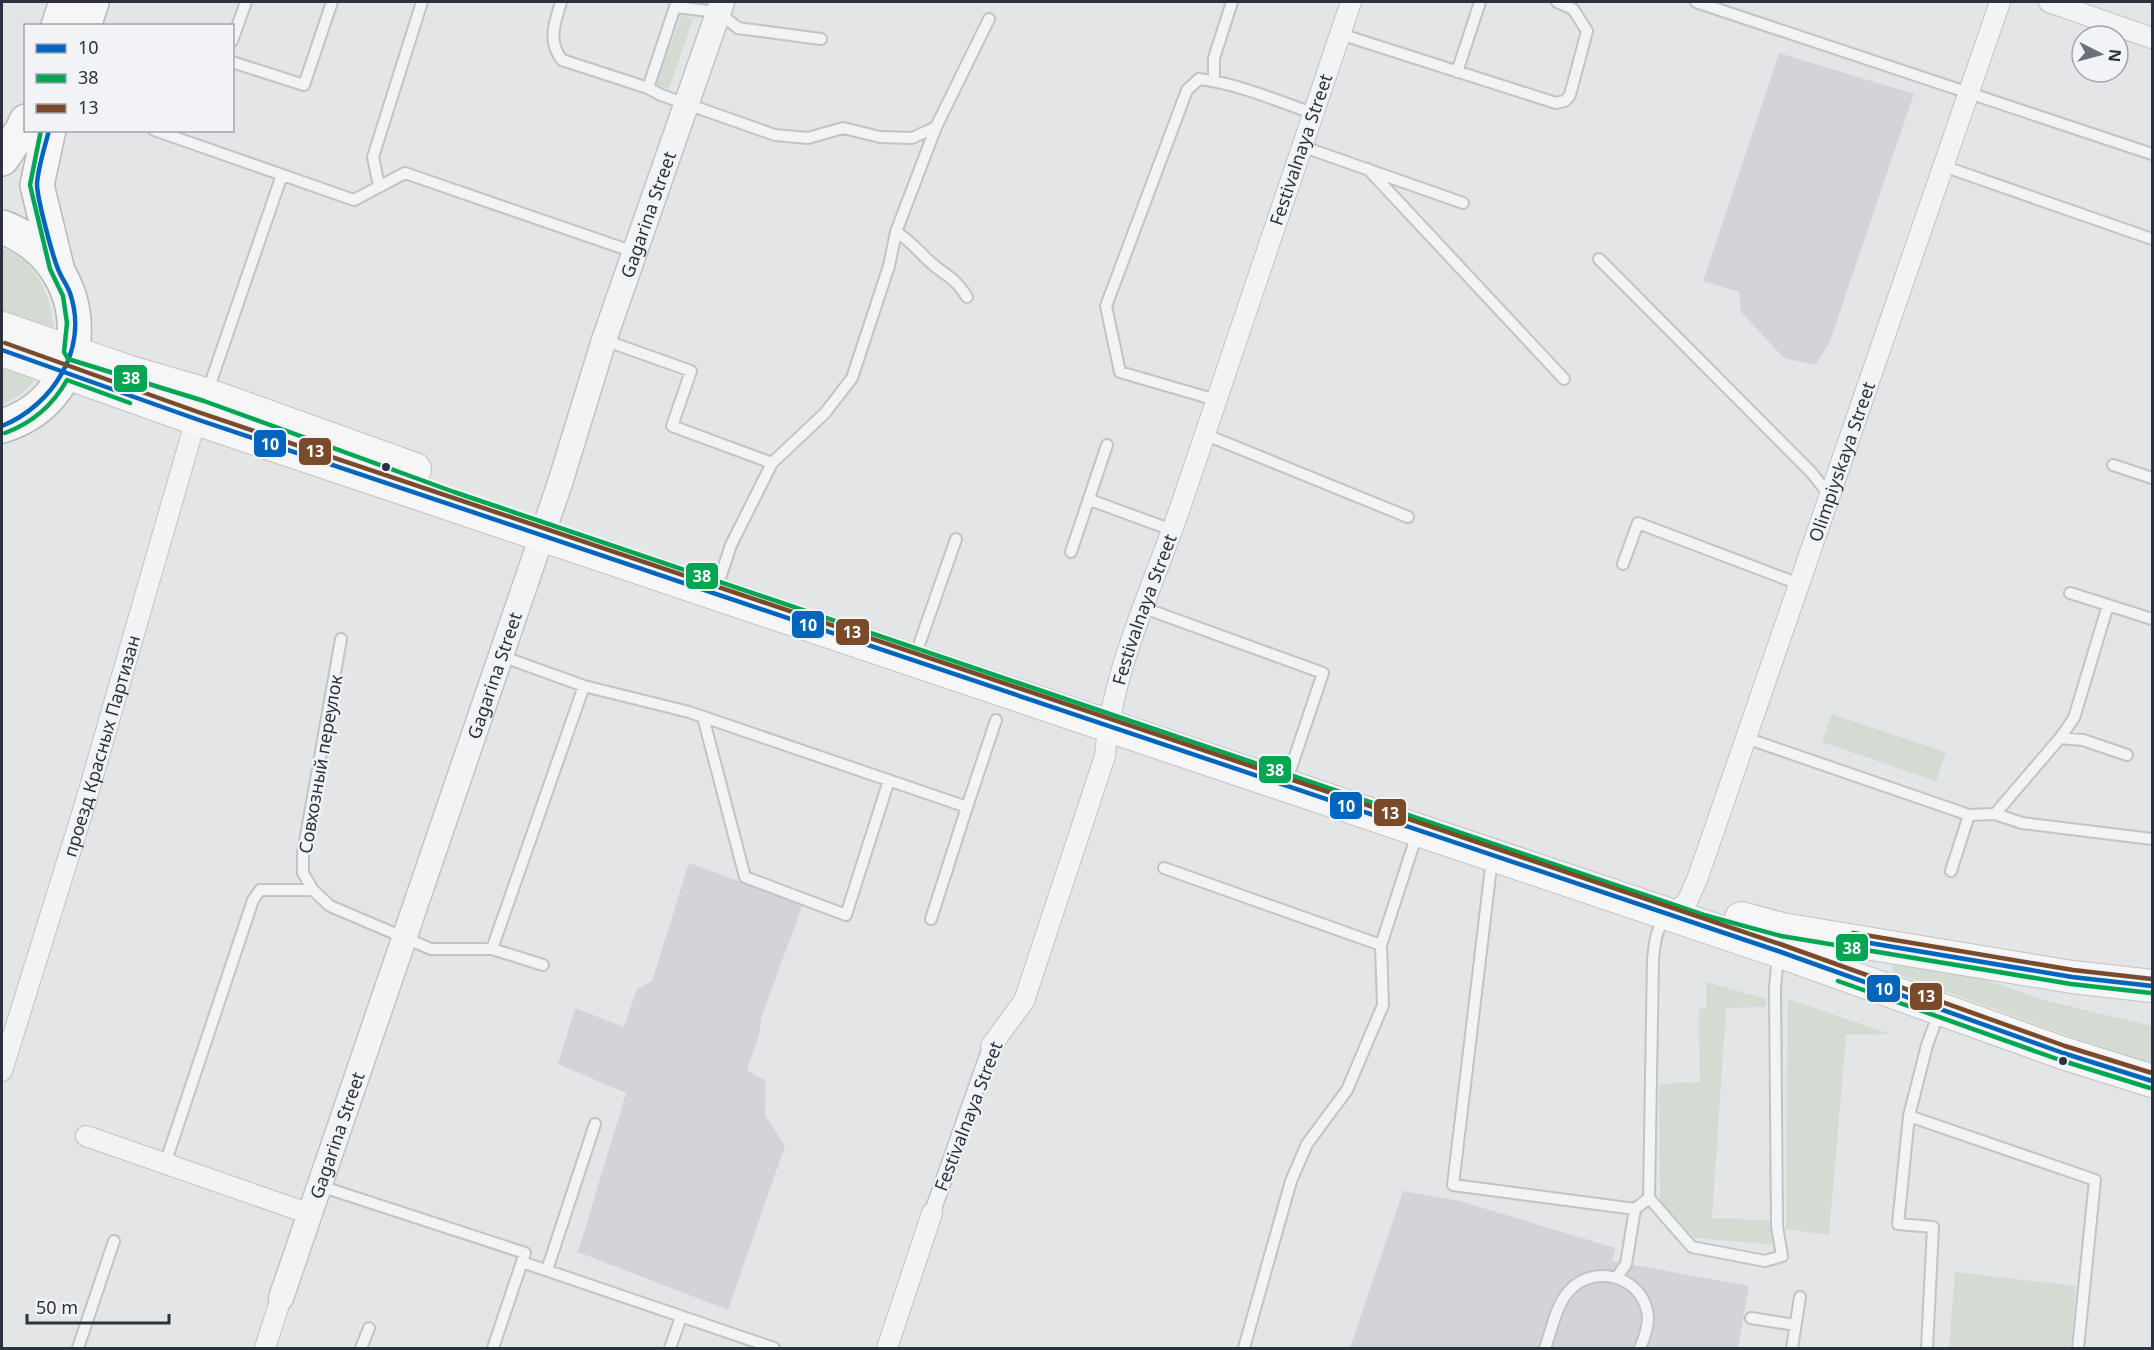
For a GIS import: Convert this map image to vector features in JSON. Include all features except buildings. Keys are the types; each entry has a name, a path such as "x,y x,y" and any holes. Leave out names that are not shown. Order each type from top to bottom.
{"highway":[{"path":"59,24 66,2"},
{"path":"85,24 92,2"},
{"path":"2,159 24,126"},
{"path":"2,426 34,409 56,386 68,362 75,323 70,294 57,267 37,185 49,132"},
{"path":"2,227 19,233 40,248 57,267"}],"main road":[{"path":"2,328 68,362"},
{"path":"2,350 68,362 1109,716 1291,768 1679,909 1778,951 2152,1081"},
{"path":"545,525 721,575 920,642 1109,716 1418,830 1493,855 1679,909 1782,929 2072,977 2152,986"},
{"path":"1905,996 1885,975 1884,962 1894,952 1910,949"}],"street":[{"name":"Festivalnaya Street","path":"887,1348 991,1046 1024,1000 1105,756 1109,716 1144,608 1351,2"},
{"name":"Olimpiyskaya Street","path":"1679,909 1746,738 2000,2"},
{"path":"2049,2 2152,38"},
{"name":"Gagarina Street","path":"265,1348 501,656 604,340 720,7"},
{"name":"проезд Красных Партизан","path":"2,1071 85,804 201,406"},
{"path":"86,1136 310,1214"}],"lane":[{"path":"234,35 246,2"},
{"path":"234,63 304,85 332,2"},
{"path":"379,186 374,158 422,2"},
{"path":"561,2 552,30 555,52 562,60 648,88 686,104 775,135 808,138 843,128 880,137 912,138 936,127"},
{"path":"1214,81 1214,58 1232,2"},
{"path":"1457,72 1480,2"},
{"path":"1340,34 1556,103 1565,101 1570,95 1587,31 1573,9 1557,2"},
{"path":"1696,2 1969,91 2152,154"},
{"path":"648,88 675,8 720,7 738,28 821,39"},
{"path":"721,575 731,545 772,463 825,413 852,378 889,266 896,232 936,127 989,19"},
{"path":"1216,400 1120,372 1106,306 1187,90 1199,79 1214,81 1242,87 1312,113"},
{"path":"160,132 354,200 405,172 634,252"},
{"path":"1301,146 1464,203"},
{"path":"1943,166 2152,239"},
{"path":"1368,169 1564,379"},
{"path":"201,406 282,175"},
{"path":"896,232 912,241 930,262 956,279 967,297"},
{"path":"1599,259 1811,472 1830,496"},
{"path":"604,340 692,370 672,426 772,463"},
{"path":"1204,434 1408,517"},
{"path":"1071,552 1107,446"},
{"path":"2114,465 2152,478"},
{"path":"1090,500 1172,530"},
{"path":"1623,564 1638,523 1799,584"},
{"path":"920,642 956,539"},
{"path":"2070,593 2152,620"},
{"path":"1995,814 2060,738 2074,718 2108,605"},
{"path":"1144,608 1323,674 1291,768"},
{"name":"Совхозный переулок","path":"313,890 303,873 303,853 341,639"},
{"path":"501,656 584,686 703,717 967,807"},
{"path":"492,949 584,686"},
{"path":"703,717 745,877 846,915 889,780"},
{"path":"931,919 996,720"},
{"path":"1746,738 1969,815 1995,814 2022,823 2152,839"},
{"path":"2060,738 2083,740 2127,755"},
{"path":"1951,871 1969,815"},
{"path":"1244,1348 1291,1181 1307,1144 1347,1090 1383,1005 1381,945 1418,830"},
{"path":"1493,855 1452,1185 1635,1209"},
{"path":"1164,868 1381,945"},
{"path":"165,1164 253,900 260,890 313,890 330,906 431,949 492,949 543,965"},
{"path":"1679,909 1662,922 1657,932 1653,959 1649,1198 1692,1247 1764,1261 1782,1256 1777,1202 1775,988 1778,951"},
{"path":"1927,1348 1933,1227 1898,1224 1909,1116 1927,1045 1941,1009"},
{"path":"1909,1116 2096,1180 2078,1348"},
{"path":"547,1270 595,1124"},
{"path":"320,1186 525,1253 493,1348"},
{"path":"1617,1277 1626,1264 1635,1209 1649,1198"},
{"path":"78,1348 114,1241"},
{"path":"522,1262 774,1348"},
{"path":"1545,1348 1560,1305 1569,1290 1583,1279 1600,1275 1617,1277 1632,1286 1643,1300 1648,1317 1640,1348"},
{"path":"1792,1348 1800,1297"},
{"path":"670,1348 681,1317"},
{"path":"1751,1318 1795,1326"},
{"path":"361,1348 369,1328"}],"shaded area":[{"path":"681,15 693,19 669,90 656,85"},
{"path":"1779,53 1914,94 1829,344 1815,365 1784,358 1741,312 1739,292 1703,281"},
{"path":"2,248 25,261 40,281 50,306 54,332 2,314"},
{"path":"2,365 38,377 21,394 2,405"},
{"path":"1832,714 1946,752 1936,781 1822,742"},
{"path":"689,863 803,904 761,1018 759,1036 747,1070 766,1081 765,1115 785,1146 728,1310 578,1252 626,1093 558,1064 575,1008 624,1027 637,989 652,981"},
{"path":"1896,963 1960,971 2044,1000 2152,1026 2152,1066 1895,973 1892,967"},
{"path":"1706,982 1766,999 1766,1007 1726,1008 1712,1218 1779,1221 1779,1245 1695,1238 1660,1204 1659,1084 1700,1082 1699,1009 1706,1008"},
{"path":"1788,999 1890,1034 1846,1035 1829,1235 1786,1229"},
{"path":"1403,1191 1460,1201 1615,1248 1612,1261 1749,1286 1738,1348 1350,1348"},
{"path":"1955,1272 2076,1286 2071,1348 1949,1348"}],"transit line":[{"name":"38","path":"41,132 30,185 50,269 63,296 67,323 64,352 68,359 204,401 454,492 1704,915 1781,936 2071,984 2151,993"},
{"name":"10","path":"2,426 20,417 51,389 62,373 75,334 75,314 70,293 55,262 37,184 49,132"},
{"name":"13","path":"5,343 198,412 1780,944 2065,1046 2152,1073"},
{"name":"10","path":"2,350 196,419 1778,951 2063,1053 2152,1081"},
{"name":"38","path":"5,433 41,412 67,380 130,403"},
{"name":"13","path":"1853,933 2073,970 2152,979"},
{"name":"10","path":"1852,940 2072,977 2152,986"},
{"name":"38","path":"1838,981 2060,1060 2150,1088"}]}
